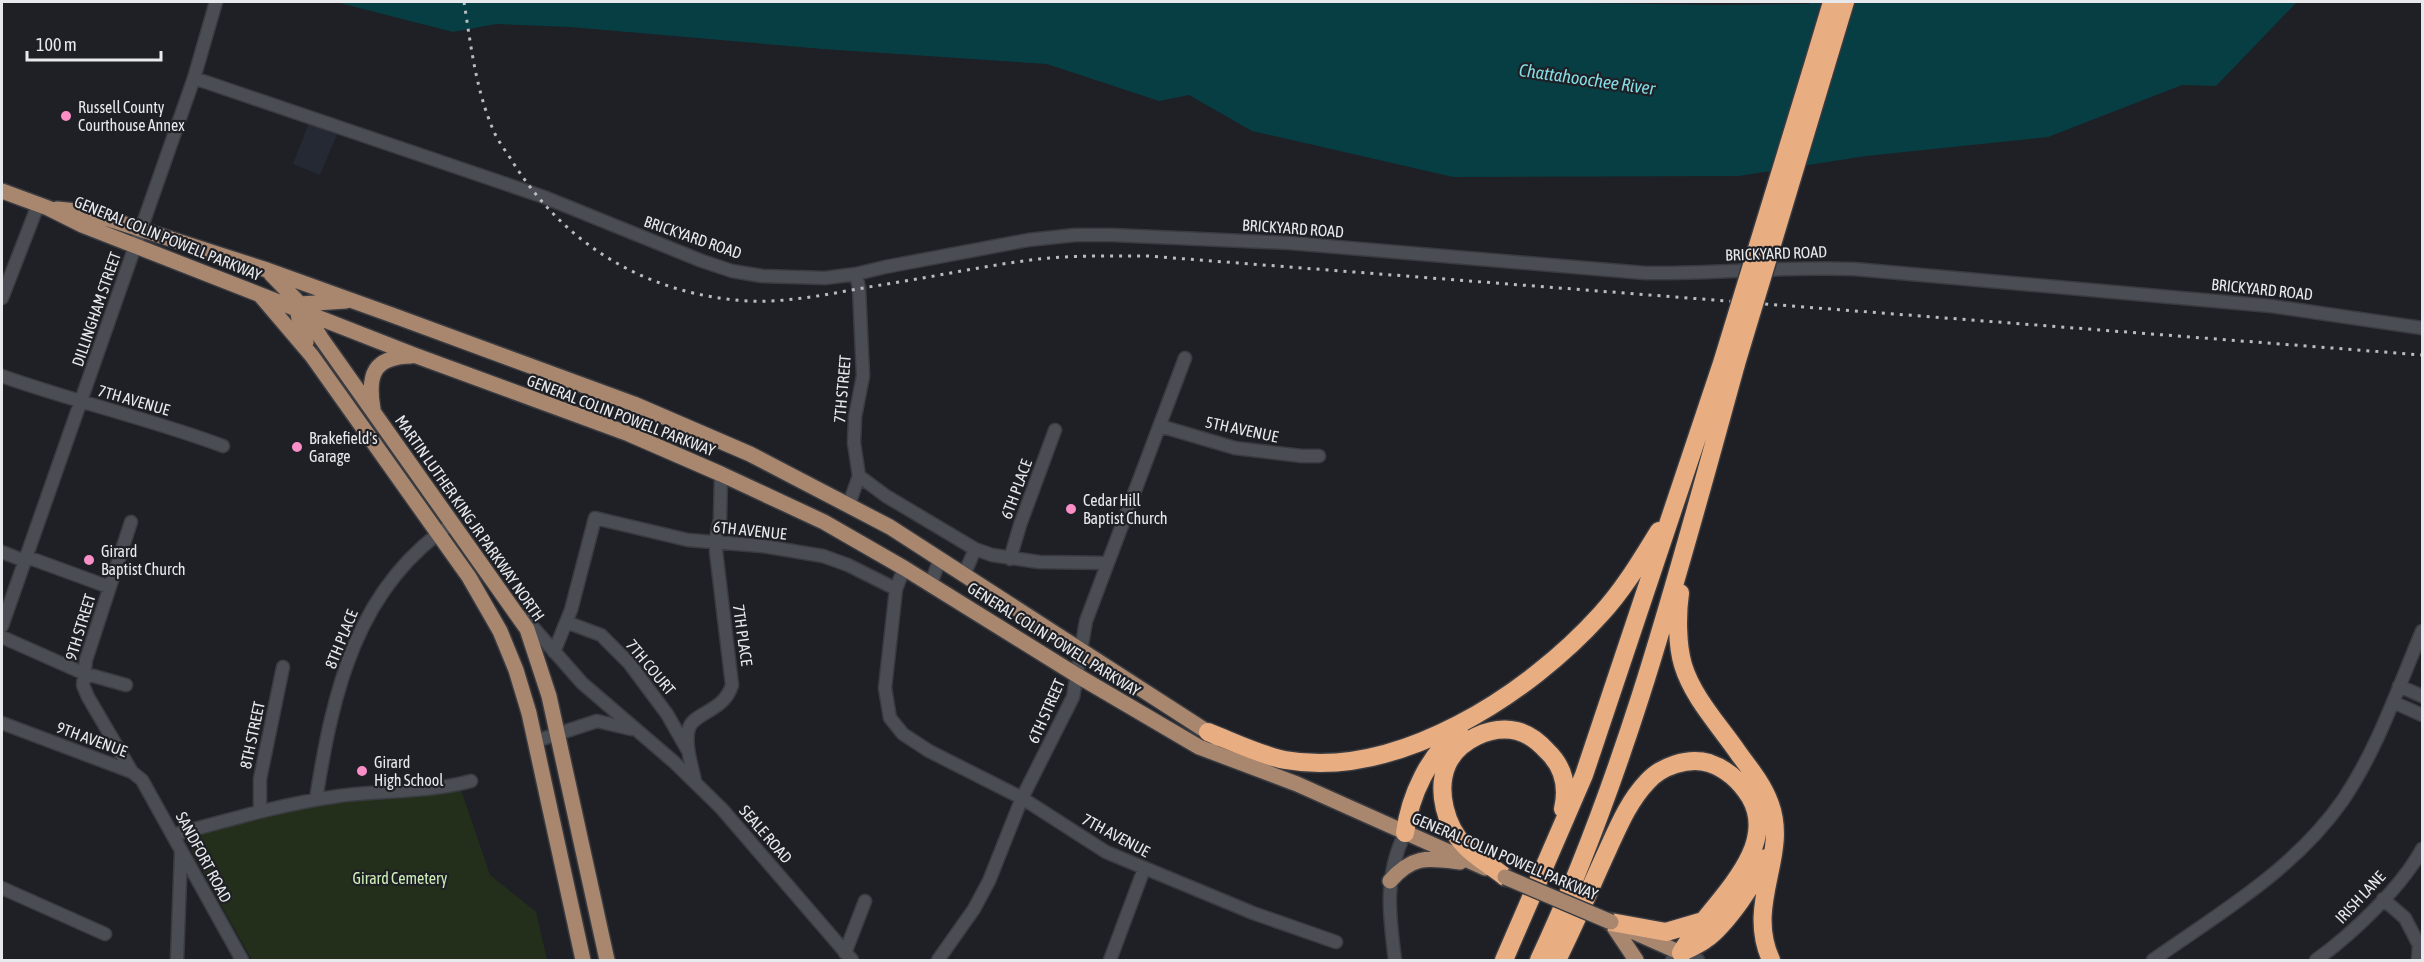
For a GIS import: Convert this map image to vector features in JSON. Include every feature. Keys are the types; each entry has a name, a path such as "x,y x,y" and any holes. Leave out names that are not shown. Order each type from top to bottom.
{"highway":[{"path":"1539,960 1579,869 1623,752 1686,543 1729,362 1832,2"},
{"path":"1504,960 1584,775 1676,501 1729,362 1845,2"},
{"path":"1405,833 1407,814 1431,762 1445,742 1525,684 1566,650 1603,613 1635,571 1676,501"},
{"path":"1686,543 1677,613 1683,665 1696,693 1757,778 1771,806 1776,838 1761,915 1762,935 1771,960"},
{"path":"1208,732 1285,760 1335,762 1386,753 1442,733 1482,713"},
{"path":"1405,833 1458,750 1475,736 1496,730 1517,731 1537,740 1562,770 1566,796 1556,844"},
{"path":"1557,960 1628,806 1647,781 1665,768 1686,761 1707,763 1727,771 1743,785 1754,804 1758,824 1756,846 1747,866 1700,922 1676,957"},
{"path":"1447,766 1442,795 1451,827 1465,847 1506,877"},
{"path":"1676,957 1707,939 1728,916 1759,874 1776,838"},
{"path":"1611,922 1666,932 1700,922"}],"main road":[{"path":"2,191 43,206"},
{"name":"GENERAL COLIN POWELL PARKWAY","path":"43,206 87,212 267,270 644,408 750,454 890,526 1208,732 1297,784"},
{"name":"GENERAL COLIN POWELL PARKWAY","path":"43,206 82,225 135,246 301,308 414,355 629,434 721,474 824,522 931,584 1078,676 1199,747 1297,784 1611,922 1676,957"},
{"name":"MARTIN LUTHER KING JR PARKWAY NORTH","path":"267,270 301,308 527,628 546,687 608,960"},
{"path":"258,293 312,356 469,577 500,631 523,690 536,741 583,960"},
{"path":"312,356 301,330 301,308 352,301"},
{"path":"365,432 377,416 370,393 372,374 380,364 395,356 414,355"},
{"path":"1390,881 1404,866 1417,860 1474,863"},
{"path":"1611,922 1636,960"}],"street":[{"name":"DILLINGHAM STREET","path":"2,626 195,78 216,2"},
{"name":"BRICKYARD ROAD","path":"195,78 544,197 702,261 732,271 794,278 825,278 856,274 1028,240 1075,235 1112,235 1290,243 1645,273 1682,274 1812,267 1854,269 2271,306 2422,328"},
{"path":"2,298 43,206"},
{"name":"7TH STREET","path":"849,504 859,476 854,444 863,360 859,288 856,274"},
{"name":"6TH STREET","path":"938,960 968,918 989,881 1022,798 1073,697 1078,676 1079,649 1086,621 1185,358"},
{"name":"7TH AVENUE","path":"2,376 81,403 192,434 223,446"},
{"name":"5TH AVENUE","path":"1160,426 1235,448 1319,456"},
{"name":"6TH PLACE","path":"1010,559 1055,430"},
{"name":"7TH PLACE","path":"695,781 687,739 692,722 717,708 729,695 732,686 715,543 720,519 721,474"},
{"path":"859,476 886,496 975,549 1010,559 1108,563"},
{"name":"6TH AVENUE","path":"566,622 595,518 688,540 762,546 823,556 848,565 896,589"},
{"name":"9TH STREET","path":"83,673 90,642 131,522"},
{"name":"8TH PLACE","path":"316,800 325,742 358,632 379,595 392,578 437,534 453,523"},
{"path":"964,575 975,549"},
{"path":"2,552 109,587"},
{"path":"931,584 940,558"},
{"path":"896,589 904,568"},
{"name":"7TH AVENUE","path":"896,589 885,688 887,708 897,727 929,751 1022,798 1106,852 1144,869 1336,942"},
{"name":"SEALE ROAD","path":"507,598 582,683 695,781 750,840 849,957"},
{"path":"554,652 566,622"},
{"name":"7TH COURT","path":"566,622 601,635 629,663 667,714 690,756"},
{"path":"2153,960 2255,889 2302,848 2343,800 2374,744 2422,631"},
{"path":"2,638 83,673 126,685"},
{"name":"8TH STREET","path":"260,811 260,779 283,667"},
{"name":"9TH AVENUE","path":"83,673 83,685 88,697 132,772"},
{"path":"2399,686 2422,696"},
{"path":"2392,702 2422,715"},
{"name":"SEALE ROAD","path":"536,741 597,721 627,726 645,736"},
{"name":"9TH AVENUE","path":"2,723 132,772"},
{"name":"SANDFORT ROAD","path":"132,772 142,780 153,797 242,960"},
{"path":"173,835 260,811 316,800 372,792 435,789 471,781"},
{"path":"1395,960 1390,881 1395,856 1405,833"},
{"name":"IRISH LANE","path":"2316,960 2354,930 2383,899 2422,849"},
{"path":"177,960 181,850"},
{"path":"1110,960 1144,869"},
{"path":"2,888 105,934"},
{"path":"2383,899 2405,918 2420,945 2418,960"},
{"path":"849,957 865,901"},
{"name":"GENERAL COLIN POWELL PARKWAY","path":"1676,957 1698,960"}],"shaded area":[{"path":"309,123 337,134 320,175 293,164"}],"green space":[{"name":"Girard Cemetery","path":"461,790 490,875 536,912 547,960 252,960 191,851 192,844 202,834 264,816 340,802"}],"water":[{"name":"Chattahoochee River","path":"336,2 1512,2 1724,5 1809,4 1809,2 2297,2 2216,86 2182,85 2048,137 1866,156 1739,176 1453,177 1252,131 1189,95 1159,101 1047,64 823,49 570,27 496,24 453,32"}],"railway":[{"path":"464,2 475,69 488,118 499,142 535,193 559,220 585,242 614,261 644,277 677,289 712,297 748,301 783,300 1039,259 1080,256 1148,256 2422,355"}],"place":[{"name":"Russell County Courthouse Annex","path":"66,116"},
{"name":"Brakefield's Garage","path":"297,447"},
{"name":"Cedar Hill Baptist Church","path":"1071,509"},
{"name":"Girard Baptist Church","path":"89,560"},
{"name":"Girard High School","path":"362,771"}]}
